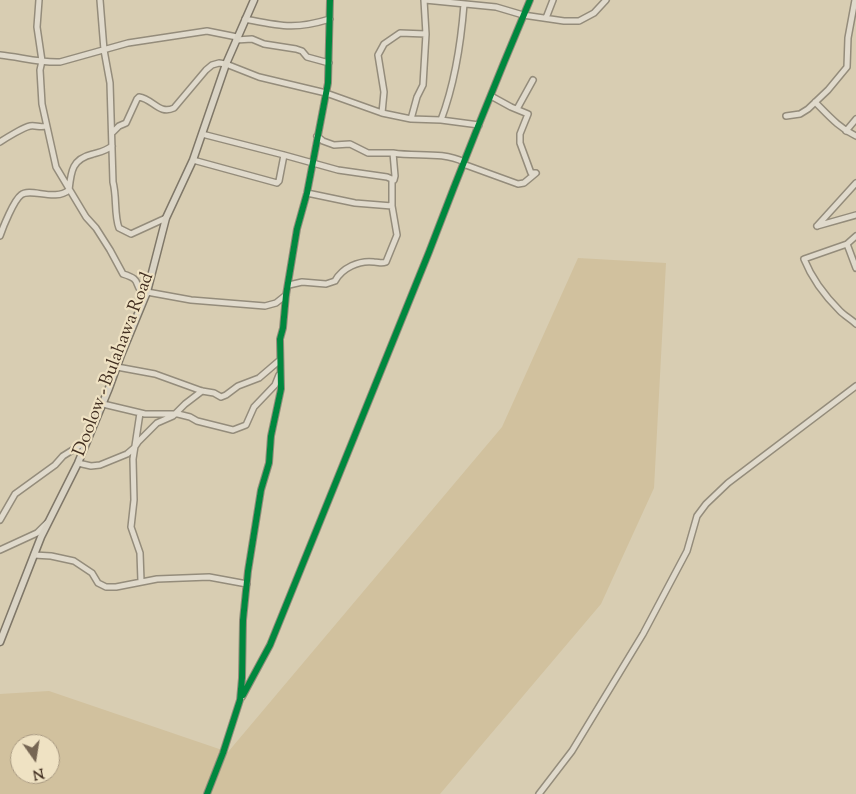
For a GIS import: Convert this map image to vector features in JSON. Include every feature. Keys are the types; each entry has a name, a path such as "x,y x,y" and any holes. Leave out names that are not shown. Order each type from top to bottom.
{"main road":[{"name":"Doolow - Bulahawa Road","path":"0,642 41,537 78,463 103,404 146,294 166,218 193,160 226,64 254,0"}],"street":[{"path":"39,0 37,27 42,61 40,70 42,104 56,167 86,217 96,228 123,274 137,280 137,288 146,294 191,300 265,306 276,303 286,295"},
{"path":"100,0 104,50 110,83 113,132 113,182 116,194 117,222 119,228 131,234 166,218"},
{"path":"240,700 243,620 247,584 261,490 269,463 271,436 279,398 280,339 286,295 297,229 307,193 328,83 330,0"},
{"path":"411,119 416,97 423,85 426,34 424,0 496,7 523,15 580,21 594,12 606,0"},
{"path":"207,794 223,753 240,700 270,645 530,0"},
{"path":"546,18 553,0"},
{"path":"786,116 804,112 828,90 847,67 848,38 854,0"},
{"path":"440,120 455,72 461,40 464,4"},
{"path":"245,19 293,27 310,25 330,19"},
{"path":"0,56 60,62 128,43 207,31 236,38 252,38 264,44 296,49 302,51 307,57 329,63"},
{"path":"382,113 384,92 378,55 384,44 400,33 426,34"},
{"path":"113,132 119,126 126,123 139,97 144,98 159,108 170,110 174,108 212,65 219,63 259,77 326,92 382,113 411,119 440,120 479,126"},
{"path":"517,109 533,80"},
{"path":"318,136 323,141 334,145 350,144 368,152 429,154 457,159 518,184 524,183 536,173 531,173 520,143 520,134 528,114 491,96"},
{"path":"815,102 846,131 856,136"},
{"path":"846,131 856,118"},
{"path":"0,142 23,128 46,126"},
{"path":"202,134 284,154 312,163 353,172 387,176 392,180"},
{"path":"0,236 15,202 21,194 26,192 45,195 65,194 69,190 71,174 78,160 83,156 107,150 112,146"},
{"path":"289,285 302,282 326,284 335,281 339,273 345,268 367,262 386,262 397,235 392,206 392,180 394,180 395,176 393,153"},
{"path":"193,160 277,183 284,154"},
{"path":"856,183 817,226 856,215"},
{"path":"307,193 355,203 392,206"},
{"path":"856,236 847,244 804,259 810,273 828,297 842,313 856,324"},
{"path":"847,244 856,268"},
{"path":"117,367 155,374 221,396 226,395 238,386 259,378 280,360"},
{"path":"103,404 140,413 176,414 190,417 197,422 224,428 239,428 246,425 254,407 275,385 280,373"},
{"path":"538,794 572,751 643,634 687,551 697,516 706,504 728,484 856,386"},
{"path":"78,463 91,466 100,465 127,454 157,423 176,414 202,390"},
{"path":"140,413 134,448 134,500 131,527 140,553 142,582"},
{"path":"0,520 15,494 55,465 63,456 88,440"},
{"path":"0,550 37,533 51,519"},
{"path":"34,555 51,556 74,561 92,573 98,582 106,587 209,577 247,584"}],"shaded area":[{"path":"578,258 666,263 654,488 601,604 440,794 0,794 0,694 49,691 228,752 502,427"}],"cycle path":[{"path":"207,794 223,753 240,700 243,620 248,571 261,490 269,463 271,436 281,389 280,339 286,295 297,229 307,193 328,83 330,0"},
{"path":"243,695 270,645 530,0"}]}
